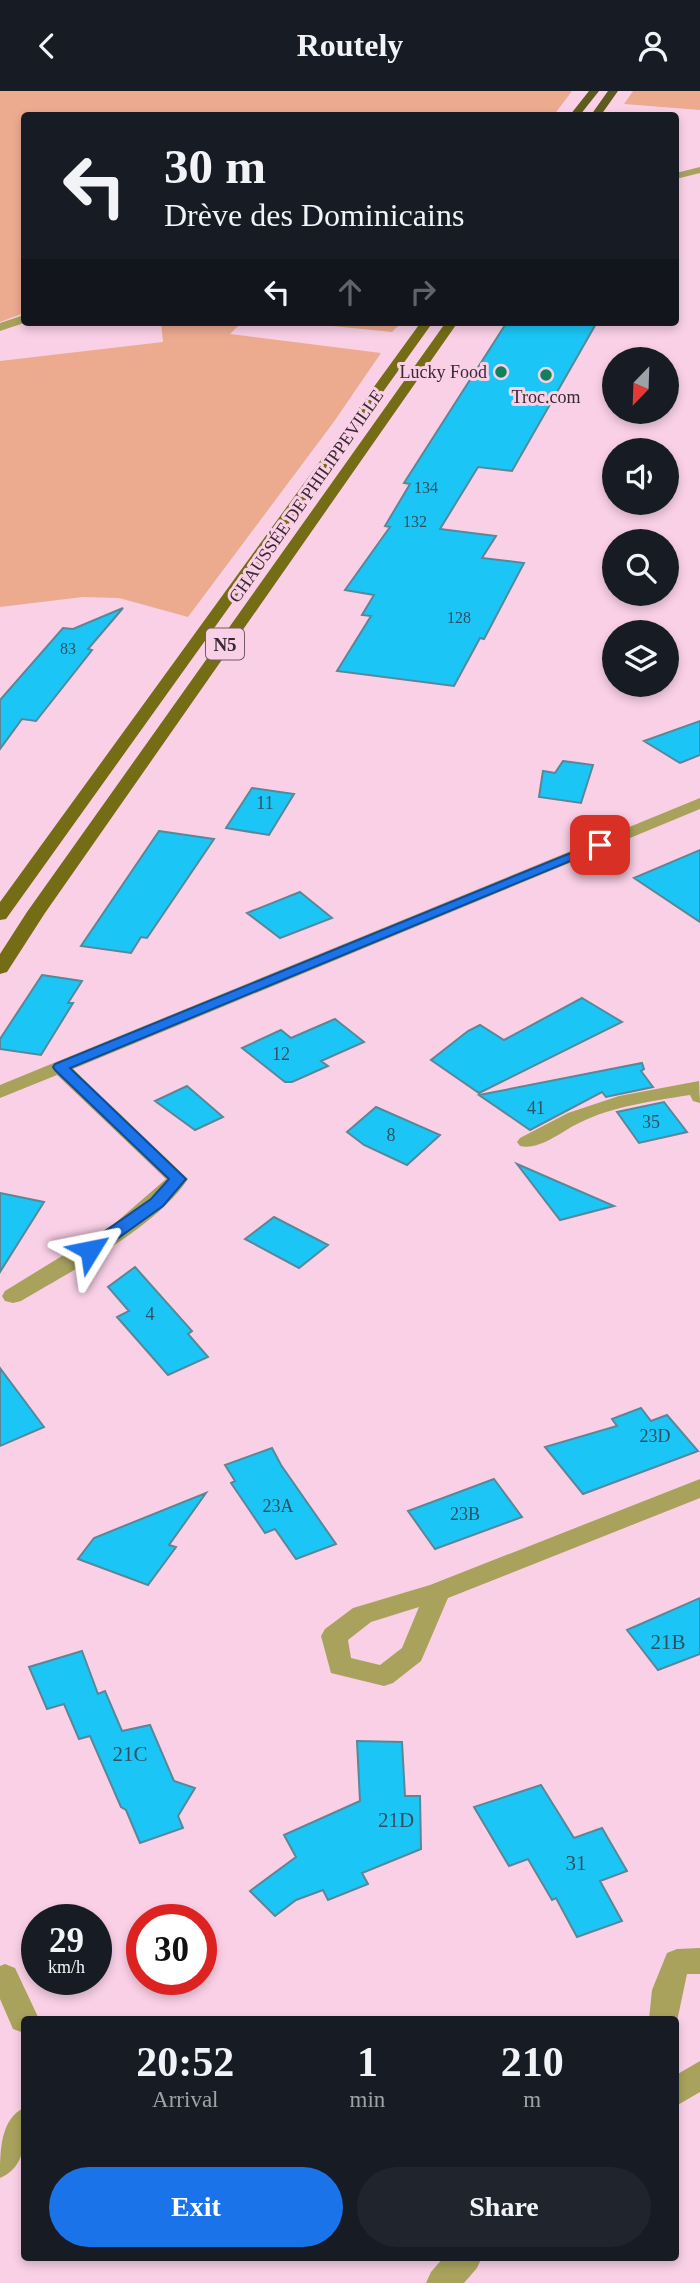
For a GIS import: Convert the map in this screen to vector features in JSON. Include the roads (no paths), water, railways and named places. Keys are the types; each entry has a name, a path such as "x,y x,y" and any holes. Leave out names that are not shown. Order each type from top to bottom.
{"highway":[{"path":"577,112 594,91"},
{"path":"598,112 613,91"}],"main road":[{"name":"CHAUSSÉE DE PHILIPPEVILLE","path":"0,915 424,326"},
{"name":"CHAUSSÉE DE PHILIPPEVILLE","path":"0,968 36,912 449,326"}],"street":[{"path":"679,175 700,170"},
{"path":"0,327 21,320"},
{"path":"0,1092 700,803"},
{"path":"13,1296 90,1250 146,1210 178,1179 60,1067"},
{"path":"527,1142 575,1117 626,1100 699,1087 700,1097"},
{"path":"438,1592 700,1488"},
{"path":"664,2016 667,1990 677,1962 700,1961"},
{"path":"5,1977 23,2016"},
{"path":"679,2090 700,2075"},
{"path":"0,2163 21,2127"},
{"path":"442,2283 462,2261"}],"place":[{"name":"Lucky Food","path":"501,372"},
{"name":"Troc.com","path":"546,375"}]}
